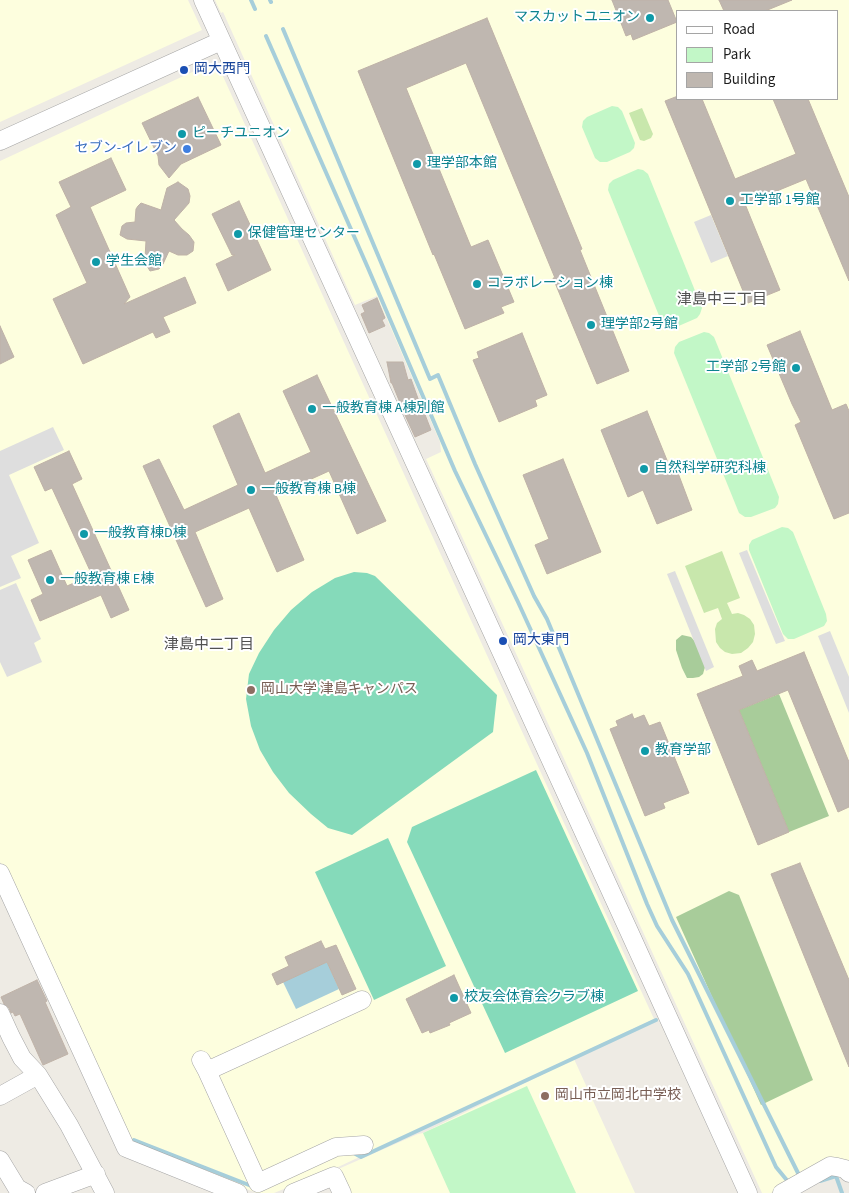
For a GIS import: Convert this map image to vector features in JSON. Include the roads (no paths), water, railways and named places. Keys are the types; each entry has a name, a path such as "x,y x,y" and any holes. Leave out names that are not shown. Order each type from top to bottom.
{"street":[{"path":"202,0 748,1193"},
{"path":"0,141 221,40"},
{"path":"0,873 126,1148 238,1193"},
{"path":"362,1000 204,1065 258,1183 336,1147 364,1145"},
{"path":"0,1013 7,1044 38,1075 70,1125 92,1176 105,1193"},
{"path":"0,1096 38,1075"},
{"path":"0,1160 17,1188 25,1192"},
{"path":"789,1189 830,1166 845,1169 849,1173"},
{"path":"45,1193 92,1176"},
{"path":"293,1193 334,1176 342,1193"}],"water":[{"path":"327,962 339,989 296,1009 283,982"}],"waterway":[{"path":"251,0 255,9"},
{"path":"283,29 430,379 438,375 475,464 534,596 547,619 672,920 799,1175"},
{"path":"266,36 455,471 518,602 587,753 657,926 688,974 776,1167 790,1184"},
{"path":"352,1152 361,1157 656,1020"},
{"path":"134,1140 254,1187"},
{"path":"820,1181 836,1176 842,1193"}],"place":[{"name":"マスカットユニオン","path":"650,18"},
{"name":"岡大西門","path":"184,70"},
{"name":"ピーチユニオン","path":"182,134"},
{"name":"セブン-イレブン","path":"187,149"},
{"name":"理学部本館","path":"417,164"},
{"name":"工学部 1号館","path":"730,201"},
{"name":"保健管理センター","path":"238,234"},
{"name":"学生会館","path":"96,262"},
{"name":"コラボレーション棟","path":"477,284"},
{"name":"理学部2号館","path":"591,325"},
{"name":"工学部 2号館","path":"796,368"},
{"name":"一般教育棟 A棟別館","path":"312,409"},
{"name":"自然科学研究科棟","path":"644,469"},
{"name":"一般教育棟 B棟","path":"251,490"},
{"name":"一般教育棟D棟","path":"84,534"},
{"name":"一般教育棟 E棟","path":"50,580"},
{"name":"岡大東門","path":"503,641"},
{"name":"岡山大学 津島キャンパス","path":"251,690"},
{"name":"教育学部","path":"645,751"},
{"name":"校友会体育会クラブ棟","path":"454,998"},
{"name":"岡山市立岡北中学校","path":"545,1096"}],"district":[{"name":"津島中三丁目","path":"722,301"},
{"name":"津島中二丁目","path":"209,646"}]}
